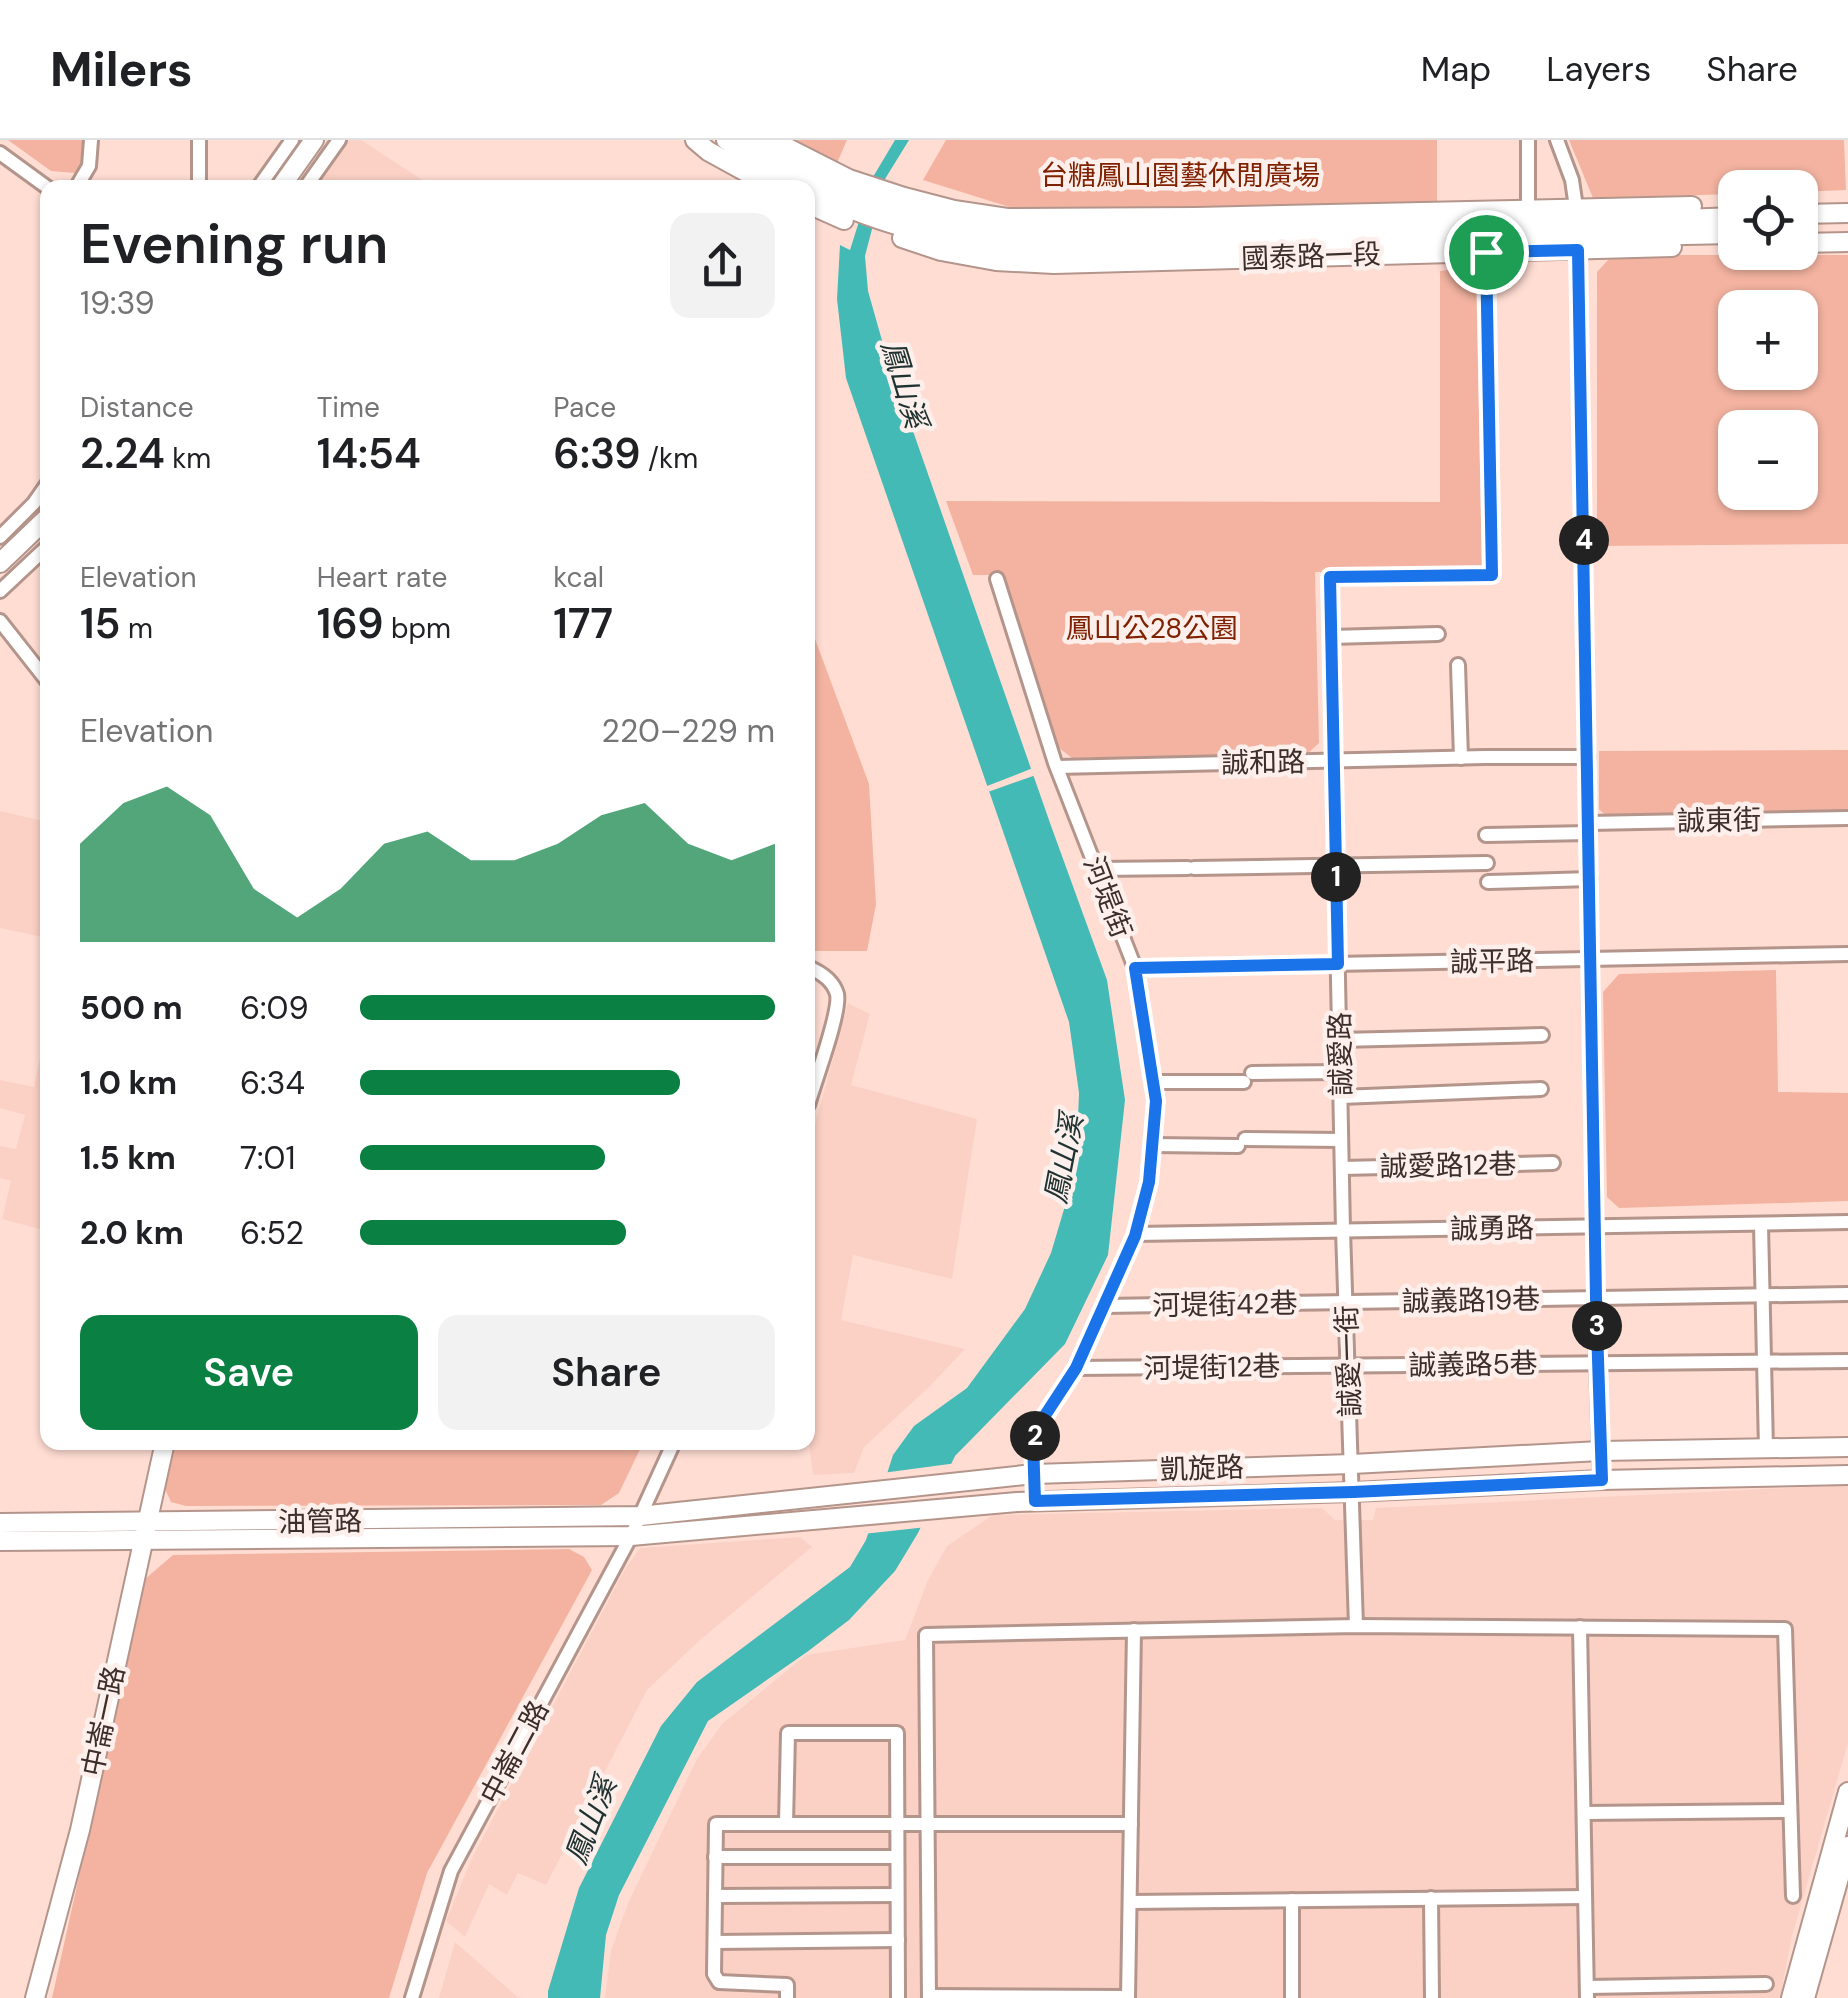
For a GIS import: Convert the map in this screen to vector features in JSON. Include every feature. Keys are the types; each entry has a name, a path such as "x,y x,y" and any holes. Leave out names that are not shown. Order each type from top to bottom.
{"street":[{"path":"81,180 89,166 91,140"},
{"path":"198,180 199,140"},
{"path":"264,180 292,140"},
{"path":"286,180 314,140"},
{"path":"311,180 338,140"},
{"path":"696,140 708,150 761,160 803,180"},
{"path":"726,140 793,180"},
{"path":"750,140 761,160"},
{"path":"1528,140 1528,210"},
{"path":"1557,140 1572,180 1578,230 1602,1480"},
{"path":"0,153 40,183"},
{"path":"815,186 896,216"},
{"path":"815,191 896,216"},
{"path":"815,203 843,199"},
{"path":"1818,204 1848,203"},
{"name":"國泰路一段","path":"896,216 941,250 996,261 1054,264 1486,252 1648,214 1718,208"},
{"name":"國泰路一段","path":"896,216 954,210 1050,219 1528,210 1578,230 1718,244"},
{"path":"1818,214 1848,213"},
{"name":"國泰路一段","path":"1648,214 1718,216"},
{"name":"國泰路一段","path":"896,216 962,242 1006,249 1578,230 1718,234"},
{"path":"1818,233 1848,232"},
{"path":"1818,243 1848,242"},
{"name":"誠愛路","path":"1343,1230 1330,577 1492,575 1486,252"},
{"path":"0,537 40,494"},
{"path":"0,563 40,524"},
{"path":"0,591 40,554"},
{"name":"河堤街","path":"997,579 1057,767 1135,968 1156,1101 1149,1182 1136,1234 1076,1368 1042,1420 1033,1442 1035,1501"},
{"path":"0,621 40,672"},
{"path":"1331,637 1438,634"},
{"path":"1458,666 1460,758"},
{"name":"誠和路","path":"1057,767 1588,757"},
{"name":"誠東街","path":"1486,835 1848,818"},
{"path":"1097,870 1487,863"},
{"path":"1488,882 1590,879"},
{"name":"誠平路","path":"1135,968 1848,954"},
{"path":"815,970 832,983 838,996 815,1080"},
{"path":"1340,1040 1542,1034"},
{"path":"1154,1082 1340,1072"},
{"path":"1340,1096 1541,1089"},
{"path":"1152,1145 1341,1140"},
{"name":"誠愛路12巷","path":"1342,1168 1553,1162"},
{"name":"誠勇路","path":"1136,1234 1848,1222"},
{"path":"1761,1224 1766,1449"},
{"name":"誠愛一街","path":"1343,1230 1356,1626"},
{"name":"誠義路19巷","path":"1346,1302 1848,1294"},
{"name":"河堤街42巷","path":"1104,1306 1346,1302"},
{"name":"誠義路5巷","path":"1348,1365 1848,1360"},
{"name":"河堤街12巷","path":"1076,1368 1348,1365"},
{"name":"凱旋路","path":"640,1516 1034,1474 1848,1446"},
{"name":"中崙一路","path":"35,1998 80,1830 163,1450"},
{"path":"640,1516 670,1450"},
{"name":"凱旋路","path":"631,1536 1035,1501 1848,1475"},
{"name":"油管路","path":"0,1541 145,1531 640,1516"},
{"name":"中崙二路","path":"412,1998 450,1871 640,1516"},
{"name":"油管路","path":"0,1523 145,1531 631,1536"},
{"path":"1134,1630 1128,1997 930,1997 926,1634 1134,1630 1356,1626 1785,1629 1792,1896"},
{"path":"1580,1628 1587,1993 1766,1984"},
{"path":"786,1824 788,1733 897,1733 898,1998"},
{"path":"1791,1998 1848,1792"},
{"path":"1584,1813 1790,1811"},
{"path":"786,1998 787,1985 719,1982 714,1974 716,1824 1131,1824"},
{"path":"1805,1998 1848,1846"},
{"path":"715,1857 897,1857"},
{"path":"715,1896 897,1895"},
{"path":"1130,1902 1585,1896"},
{"path":"1431,1898 1432,1998"},
{"path":"1292,1900 1292,1998"},
{"path":"715,1942 898,1940"}],"shaded area":[{"path":"345,140 361,140 422,180 318,180"},
{"path":"0,811 40,820 40,937 0,928"},
{"path":"848,1003 870,1014 851,1085 977,1119 952,1279 853,1255 841,1320 965,1349 864,1447 854,1473 813,1475 810,1450 815,1450 815,1125"},
{"path":"40,1058 40,1229 2,1219 11,1181 0,1178 0,1146 16,1149 25,1115 0,1108 0,1080 34,1087"},
{"path":"1848,1485 1848,1743 1792,1936 1780,1998 605,1998 611,1950 629,1901 697,1759 722,1724 806,1655 905,1640 928,1580 947,1546 993,1515 1322,1508 1335,1520 1373,1520 1376,1508"},
{"path":"800,1537 812,1547 700,1640 647,1690 546,1885 518,1873 507,1895 489,1884 465,1937 446,1921 471,1860 625,1569 640,1548"},
{"path":"455,1942 519,1998 439,1998"}],"green space":[{"path":"8,140 87,140 84,161 75,173 51,171"},
{"path":"795,140 847,140 837,163"},
{"name":"台糖鳳山園藝休閒廣場","path":"946,140 1437,140 1437,206 1016,209 923,180"},
{"path":"1569,140 1844,140 1846,190 1818,191 1818,170 1718,170 1718,194 1593,198"},
{"path":"1628,255 1718,255 1718,270 1818,270 1818,255 1848,255 1848,544 1597,546 1597,272 1609,259"},
{"name":"鳳山公28公園","path":"1476,267 1482,569 1315,572 1319,743 1307,754 1072,758 1055,745 1000,575 973,575 946,501 1440,502 1440,271"},
{"path":"815,639 869,784 876,904 867,951 815,951"},
{"path":"1848,750 1848,812 1607,817 1599,809 1599,751"},
{"path":"1776,970 1778,1092 1848,1093 1848,1201 1619,1208 1607,1197 1603,992 1619,974"},
{"path":"174,1450 640,1450 619,1493 601,1505 186,1506 171,1502 165,1489"},
{"path":"569,1549 584,1557 592,1570 427,1873 389,1998 52,1998 145,1579 173,1555"}],"water":[{"path":"895,140 909,140 885,179 865,256 868,291 885,351 1107,980 1125,1100 1108,1255 1065,1344 955,1456 895,1571 849,1620 708,1721 619,1895 606,1935 600,1998 548,1998 579,1888 661,1726 697,1682 850,1567 866,1540 893,1455 914,1426 967,1388 1025,1309 1051,1253 1076,1169 1079,1093 1069,1022 846,378 837,299 840,245 850,250 873,177"}],"pier":[{"path":"1033,768 1036,775 985,793 982,788"},
{"path":"957,1463 927,1527 863,1534 882,1473"}],"route":[{"path":"1578,250 1602,1480 1035,1501 1033,1442 1042,1420 1076,1368 1135,1236 1149,1182 1156,1101 1135,968 1338,964 1330,577 1492,575 1486,252 1578,250"}],"water label":[{"name":"鳳山溪","path":"904,384"},
{"name":"鳳山溪","path":"1064,1159"},
{"name":"鳳山溪","path":"591,1821"}]}
